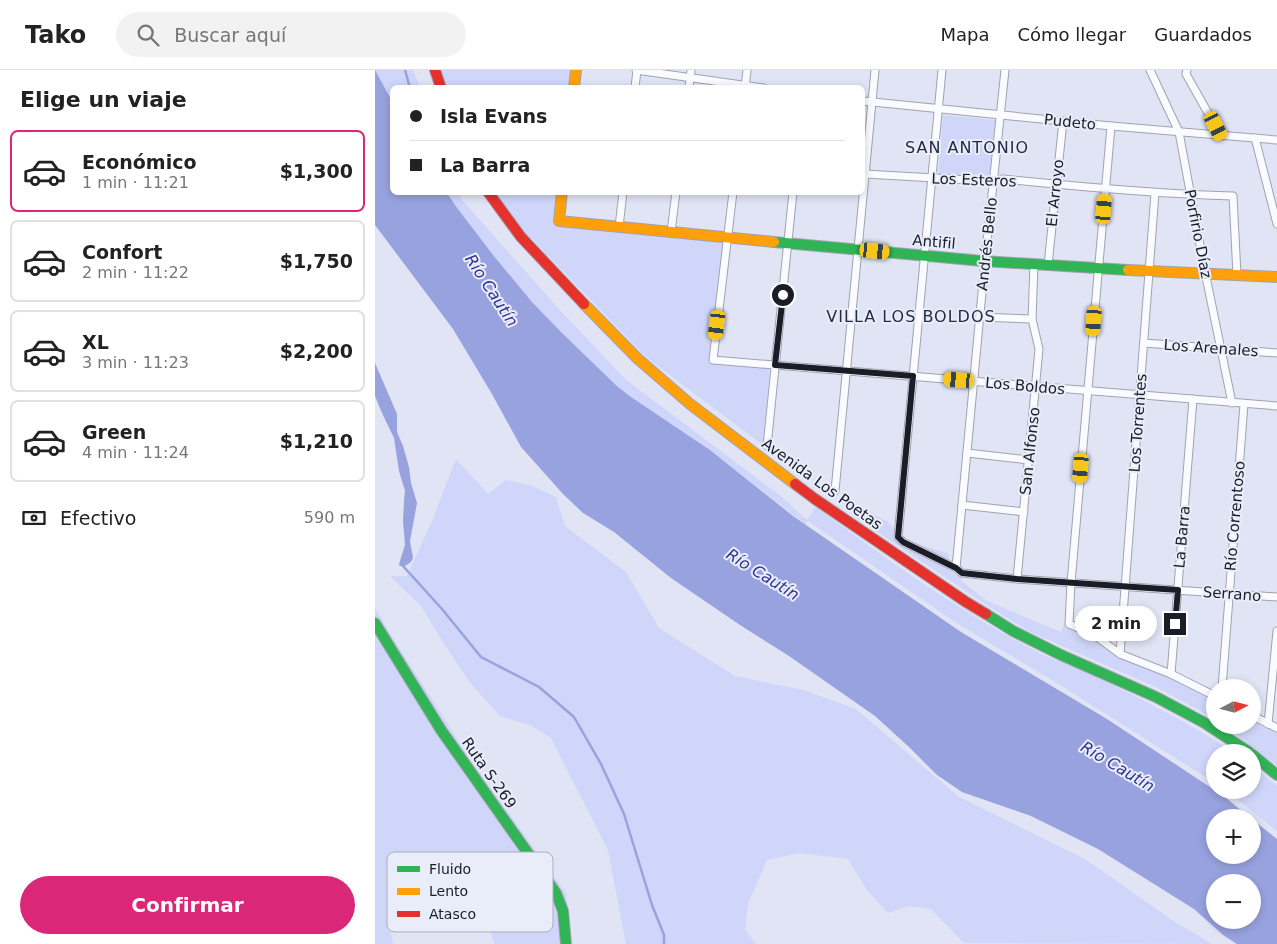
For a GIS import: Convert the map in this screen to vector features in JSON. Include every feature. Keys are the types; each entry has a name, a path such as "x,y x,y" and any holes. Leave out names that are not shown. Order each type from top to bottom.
{"main road":[{"path":"435,70 440,85"},
{"path":"574,85 577,70"},
{"name":"Avenida Los Poetas","path":"490,195 521,237 638,359 690,404 815,500 966,602 1013,631 1156,698 1203,722 1237,744"},
{"name":"Antifil","path":"562,195 559,221 985,261 1277,277"},
{"name":"Ruta S-269","path":"375,623 445,737 528,852"},
{"path":"1261,762 1277,775"},
{"name":"Ruta S-269","path":"553,887 557,893 563,911 566,944"}],"street":[{"path":"635,85 636,70 691,74 740,85"},
{"path":"745,85 747,70"},
{"path":"865,174 875,70"},
{"path":"913,376 942,70"},
{"name":"Andrés Bello","path":"956,568 1005,70"},
{"name":"Porfirio Díaz","path":"1149,70 1179,132 1232,403"},
{"path":"1187,70 1186,74 1221,136"},
{"name":"Pudeto","path":"865,101 1111,126 1277,140"},
{"name":"El Arroyo","path":"1048,265 1063,121"},
{"path":"1111,126 1069,624 1093,634 1120,654 1171,674 1206,692"},
{"path":"1255,138 1277,224"},
{"name":"Los Esteros","path":"865,174 993,181 1003,179 1106,189 1233,196 1237,275"},
{"name":"Los Torrentes","path":"1120,654 1155,192"},
{"path":"619,227 623,195"},
{"path":"671,232 676,195"},
{"path":"728,237 733,195"},
{"path":"767,446 793,195"},
{"path":"835,491 863,195"},
{"name":"Los Boldos","path":"728,237 713,360 1277,406"},
{"name":"San Alfonso","path":"1017,579 1039,349 1032,320 1034,264"},
{"path":"980,317 1032,320"},
{"name":"Los Arenales","path":"1144,342 1277,353"},
{"name":"Serrano","path":"913,376 898,537 903,542 956,568 962,573 1017,579 1277,597"},
{"name":"La Barra","path":"1171,674 1193,400"},
{"name":"Río Correntoso","path":"1223,679 1244,404"},
{"path":"967,453 1029,460"},
{"path":"962,505 1023,512"},
{"path":"1268,724 1277,631"},
{"path":"1261,720 1277,728"}],"shaded area":[{"path":"375,70 413,70 419,85 390,85 390,97"},
{"path":"437,70 572,70 570,85 442,85"},
{"path":"943,115 995,120 990,179 938,174"},
{"path":"448,195 460,195 462,200 559,309 625,379 782,497 807,520 816,507 895,565 1005,635 1041,654 1090,674 1163,711 1220,744 1206,744 1206,777 1057,683 961,626 808,521 805,524 710,450 631,397 563,334 532,302 493,255"},
{"path":"495,195 558,195 555,222 723,239 711,362 770,366 763,445 646,357 532,239 524,234"},
{"path":"456,459 488,494 506,480 532,486 556,497 565,526 626,572 659,628 735,676 803,690 856,709 959,797 1085,859 1175,922 1212,944 964,943 931,909 910,906 888,913 867,890 848,859 799,853 767,860 748,904 745,929 756,944 626,944 608,850 551,738 530,725 500,716 471,684 421,606 390,576 407,576 432,521"},
{"path":"868,511 888,522 903,539 949,554 951,571 962,577 961,581 987,601 1061,632 1064,624 1206,695 1206,714 1158,688 1028,631 855,517"},
{"path":"375,607 470,759 537,852 387,852 387,932 391,932 393,944 375,944"},
{"path":"1261,723 1277,732 1277,766 1261,754 1261,744 1248,744 1235,734 1261,734"},
{"path":"1261,773 1277,786 1277,831 1261,818 1261,809 1249,809 1236,799 1261,799"},
{"path":"553,875 566,893 571,944 495,944 491,932 553,932"}],"water":[{"name":"Río Cautín","path":"375,70 390,97 390,195 448,195 493,255 532,302 618,387 710,450 793,516 961,632 1107,719 1206,784 1206,799 1227,799 1239,809 1206,809 1206,864 1261,864 1261,826 1277,839 1277,944 1237,944 1216,929 1261,929 1261,874 1206,874 1206,920 1194,909 1098,849 1031,816 962,792 937,775 875,716 789,656 671,578 614,532 583,513 563,494 521,447 453,329 375,225"},
{"path":"375,363 397,414 397,432 409,467 411,483 417,503 410,541 413,558 405,566 400,566 399,564 405,545 403,521 405,491 399,471 394,438 375,396"}],"waterway":[{"path":"405,70 409,85"},
{"path":"404,564 403,566 442,609 481,657 539,687 574,717 601,764 624,814 652,905 664,935 664,944"}],"traffic: fast":[{"path":"774,242 983,261 1128,270"},
{"path":"986,614 1013,631 1061,655 1156,697 1203,722 1237,744"},
{"path":"375,623 441,730 527,852"},
{"path":"1261,762 1277,775"},
{"path":"553,889 563,911 566,944"}],"traffic: slow":[{"path":"574,85 576,70"},
{"path":"562,195 559,221 774,242"},
{"path":"1128,270 1277,277"},
{"path":"584,304 638,359 690,404 795,484"}],"traffic: jam":[{"path":"435,70 440,85"},
{"path":"490,195 521,237 584,304"},
{"path":"795,484 986,614"}],"district":[{"name":"SAN ANTONIO","path":"967,147"},
{"name":"VILLA LOS BOLDOS","path":"911,316"}],"route":[{"path":"783,295 775,365 913,376 898,537 903,542 956,568 962,573 1017,579 1178,590 1175,624"}]}
